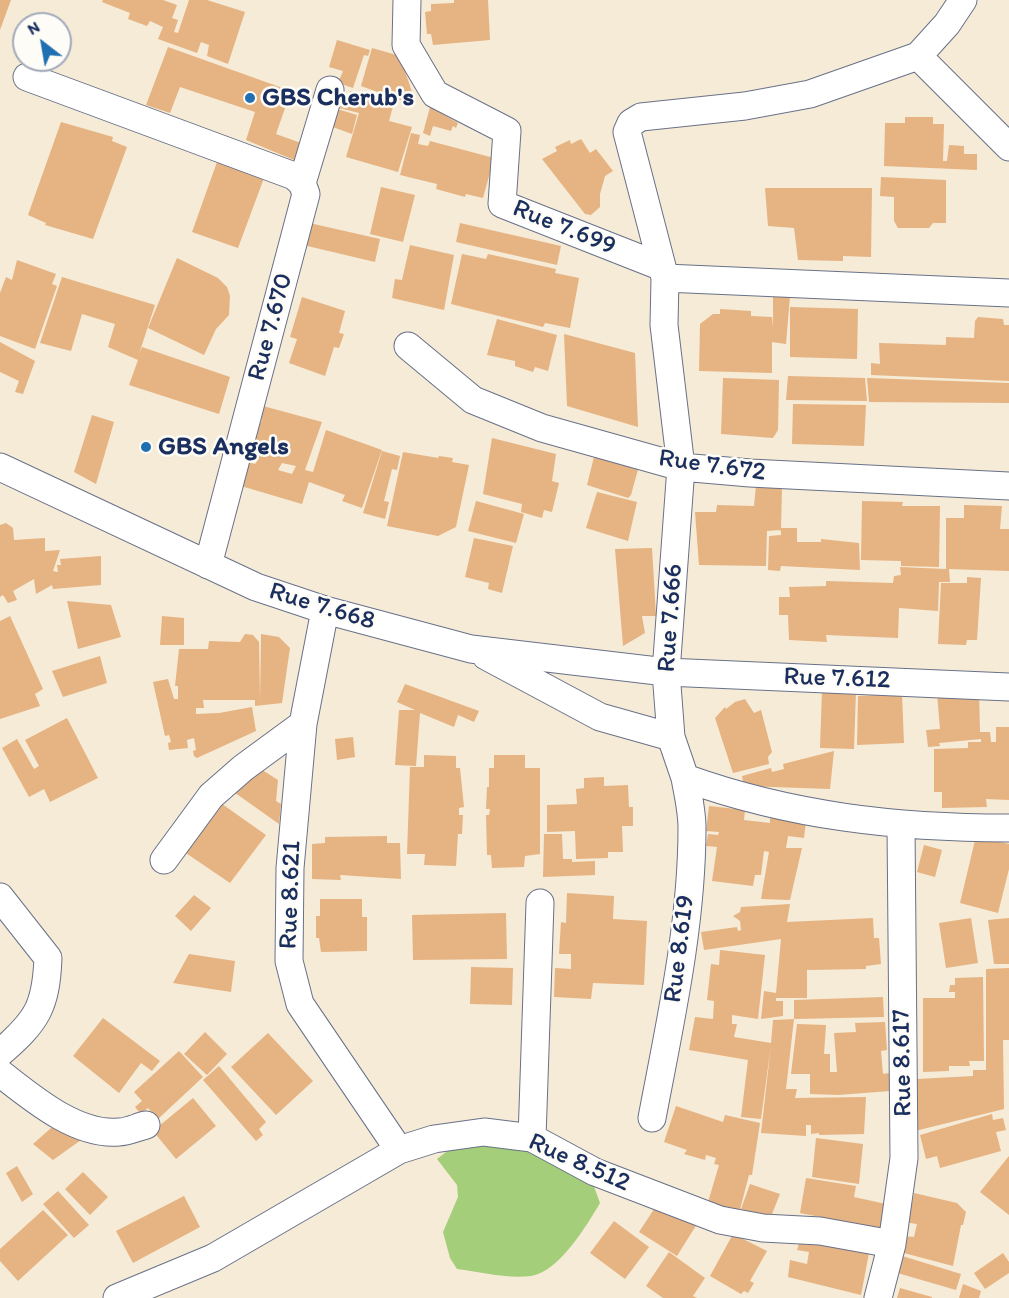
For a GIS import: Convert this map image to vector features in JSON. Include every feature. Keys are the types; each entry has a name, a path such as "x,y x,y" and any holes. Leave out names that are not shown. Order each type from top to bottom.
{"street":[{"name":"Rue 7.699","path":"407,0 406,45 435,94 507,131 502,204 664,272"},
{"path":"963,0 947,24 918,57 1009,147"},
{"name":"Rue 7.666","path":"685,778 671,737 666,672 681,467 664,325 664,272 627,132 631,123 641,117 745,106 810,94 918,57"},
{"path":"27,78 294,176 302,183"},
{"name":"Rue 7.670","path":"208,565 306,194 302,183 330,90"},
{"path":"664,272 1009,293"},
{"name":"Rue 7.672","path":"408,346 473,400 542,428 681,467 750,473 1009,486"},
{"name":"Rue 7.668","path":"0,467 256,587 326,610 471,649 666,672"},
{"name":"Rue 8.621","path":"326,610 303,724 290,868 289,961 300,1004 399,1150"},
{"path":"471,649 600,717 671,737"},
{"name":"Rue 7.612","path":"666,672 1009,687"},
{"path":"164,860 211,796 243,768 303,724"},
{"path":"685,778 789,810 901,826 1009,828"},
{"name":"Rue 8.619","path":"652,1118 678,981 690,873 692,825 685,778"},
{"name":"Rue 8.617","path":"878,1298 892,1244 904,1158 901,826"},
{"path":"0,897 48,958 47,991 27,1029 0,1053"},
{"path":"532,1138 540,903"},
{"path":"0,1073 48,1110 82,1126 118,1132 146,1125"},
{"name":"Rue 8.512","path":"117,1298 213,1258 399,1150 434,1139 484,1132 532,1138 595,1172 720,1220 764,1228 820,1231 892,1244"}],"green space":[{"path":"516,1141 592,1181 600,1203 562,1257 541,1273 513,1277 457,1269 450,1258 443,1232 458,1197 457,1185 437,1159 455,1145"}],"building":[{"path":"0,0 11,0 0,30"},
{"path":"103,0 163,0 177,5 172,18 178,20 174,32 178,33 189,0 207,0 245,12 228,64 207,56 209,45 201,42 197,53 158,39 163,27 150,21 147,26 128,19 130,13 102,2"},
{"path":"454,0 488,0 490,40 433,45 431,34 427,34 425,12 431,11 431,4 454,3"},
{"path":"337,40 370,50 368,56 364,55 353,88 338,83 343,71 329,67"},
{"name":"GBS Cherub's","path":"168,47 291,91 276,134 301,143 294,160 246,140 255,112 180,87 170,113 146,105"},
{"path":"372,48 400,56 413,95 400,100 361,86"},
{"path":"350,91 395,99 389,121 412,127 398,172 346,157 359,113 339,108 340,104 347,105"},
{"path":"430,107 458,123 456,128 453,126 451,131 433,126 430,136 423,133"},
{"path":"334,108 357,115 352,134 330,126"},
{"path":"905,117 933,117 933,124 944,124 943,161 947,161 949,145 964,146 964,154 977,154 977,170 884,166 885,123 905,123"},
{"path":"61,122 113,137 112,141 127,147 93,239 45,225 46,223 28,215"},
{"path":"411,133 420,135 418,144 428,146 430,141 494,158 483,198 466,194 465,197 436,189 437,184 400,175"},
{"path":"581,139 590,153 596,149 613,171 605,176 600,194 600,207 591,215 585,214 542,159 557,151 555,147 570,140 571,144"},
{"path":"217,162 264,178 238,248 192,232"},
{"path":"881,177 946,180 946,223 933,223 929,228 898,228 894,221 894,197 880,196"},
{"path":"381,187 415,195 403,242 370,234"},
{"path":"765,188 872,188 871,257 843,256 843,261 798,260 794,228 768,226"},
{"path":"305,222 380,239 375,262 299,244"},
{"path":"460,223 561,246 557,265 456,242"},
{"path":"410,245 454,255 444,310 392,298 395,279 402,280"},
{"path":"462,254 486,259 488,254 556,269 555,273 579,278 570,328 545,323 543,327 451,304"},
{"path":"177,258 218,278 227,287 230,296 229,315 216,329 204,355 148,328"},
{"path":"17,260 56,274 52,284 57,286 35,349 0,336 0,293 6,277 12,280"},
{"path":"62,277 155,305 139,354 142,347 230,377 219,414 129,385 138,360 108,347 115,324 82,314 71,351 40,343"},
{"path":"773,296 790,296 786,344 772,342 772,373 699,371 700,324 713,314 720,314 720,309 751,311 751,316 772,317 773,327"},
{"path":"302,297 345,311 339,333 344,334 339,348 334,347 325,376 289,363 297,339 290,337"},
{"path":"790,307 858,309 857,359 790,357"},
{"path":"978,317 1003,319 1004,325 1009,325 1009,381 871,375 871,363 880,364 879,343 946,345 946,337 974,338 975,321"},
{"path":"497,319 557,335 548,371 535,367 533,372 515,366 515,361 487,355"},
{"path":"564,334 635,353 638,427 567,406"},
{"path":"0,342 35,361 23,394 15,392 19,381 0,372"},
{"path":"788,376 865,378 867,401 786,400"},
{"path":"723,378 779,380 778,430 773,438 721,434"},
{"path":"867,378 1009,383 1009,403 869,402"},
{"path":"793,404 866,405 864,446 792,444"},
{"path":"263,406 322,422 305,470 313,472 326,430 382,450 362,508 342,501 345,495 309,482 302,504 224,481 233,457 255,464 257,461 252,459 254,455 246,452 253,421 261,423","holes":["282,463 296,466 292,474 278,470"]},
{"path":"92,415 114,422 96,484 74,472"},
{"path":"492,438 556,454 552,481 559,483 552,512 544,510 542,518 521,512 522,504 483,494"},
{"path":"596,449 639,466 631,495 628,498 587,485"},
{"path":"382,451 400,456 397,470 392,469 384,501 389,502 385,519 363,513"},
{"path":"403,452 453,458 452,462 469,465 456,527 438,536 387,526"},
{"path":"756,485 782,486 781,530 767,531 766,566 699,565 695,512 716,512 717,505 754,506"},
{"path":"597,492 637,502 628,541 586,528"},
{"path":"476,501 524,514 516,543 468,531"},
{"path":"862,501 903,502 902,506 940,506 939,567 901,566 901,561 861,560"},
{"path":"964,505 1002,506 1000,529 1009,529 1009,571 949,569 950,582 939,582 938,611 899,608 898,638 826,635 827,642 789,640 788,615 779,615 779,597 790,597 789,587 826,586 826,581 893,583 894,576 901,575 900,567 946,569 946,518 964,518"},
{"path":"6,523 13,528 14,540 45,538 45,551 60,550 53,571 58,572 57,565 61,565 60,559 101,556 101,585 53,589 52,585 36,594 34,579 13,591 17,600 8,603 3,595 0,597 0,525"},
{"path":"781,528 797,528 797,542 821,542 821,539 859,543 860,570 781,566 780,571 768,570 769,536 781,535"},
{"path":"474,538 513,546 502,593 488,589 489,583 465,577"},
{"path":"652,548 656,616 642,616 645,633 623,646 615,549"},
{"path":"967,577 981,578 977,640 967,640 966,645 938,644 941,583 967,583"},
{"path":"67,601 111,605 121,637 78,649"},
{"path":"10,616 43,689 35,694 40,706 0,719 0,621"},
{"path":"162,616 184,618 184,645 160,645"},
{"path":"245,634 253,635 259,642 260,701 261,634 279,637 290,648 282,703 255,706 255,700 203,700 204,708 196,708 196,714 219,713 252,707 256,731 197,758 193,751 196,750 194,738 187,740 188,748 169,750 168,743 171,742 169,735 165,736 153,682 168,679 174,699 178,699 178,686 175,686 179,649 208,649 209,641 240,642"},
{"path":"100,656 107,683 63,697 52,671"},
{"path":"405,684 479,711 474,722 458,715 454,727 420,713 416,766 395,765 399,710 415,710 397,702"},
{"path":"822,690 856,691 854,749 820,748"},
{"path":"979,691 980,732 990,732 991,742 996,742 996,727 1009,727 1009,800 986,799 987,807 942,808 942,792 934,792 934,749 968,748 968,742 981,742 981,739 939,743 940,746 928,747 926,730 940,729 937,694"},
{"path":"902,694 904,743 857,745 858,696"},
{"path":"745,699 754,713 761,710 772,752 768,757 769,764 733,773 715,718 725,707 726,709 735,702"},
{"path":"67,718 98,778 50,802 44,789 29,797 2,748 17,739 34,769 39,766 25,740"},
{"path":"353,737 355,757 337,760 335,739"},
{"path":"834,751 830,789 744,786 742,776 771,768 772,772 784,769 783,764"},
{"path":"424,755 456,756 456,768 460,768 464,807 459,808 459,815 463,815 462,834 458,834 456,866 424,865 425,854 407,854 410,767 424,767"},
{"path":"494,755 525,755 525,768 540,768 540,854 525,856 524,867 492,868 491,855 487,855 486,815 489,815 490,809 486,809 487,787 489,787 489,768 494,768"},
{"path":"259,768 278,780 276,801 281,804 279,824 231,790"},
{"path":"604,777 604,786 628,785 629,807 633,807 633,826 622,826 623,852 608,852 608,858 576,859 575,831 547,832 547,805 577,804 576,789 584,788 584,778"},
{"path":"215,799 266,835 230,883 180,849"},
{"path":"709,806 745,810 744,820 770,823 770,818 806,822 804,838 788,836 786,848 802,848 790,900 761,899 769,852 764,851 761,875 755,875 753,886 712,881 717,847 706,846 708,834 718,835 719,832 706,831"},
{"path":"544,834 562,834 563,859 572,859 572,862 595,861 595,875 543,877"},
{"path":"387,836 387,843 400,843 401,879 340,875 341,880 312,879 312,844 325,843 325,837"},
{"path":"976,836 1009,844 1009,869 998,913 960,903"},
{"path":"924,845 942,850 935,877 917,872"},
{"path":"567,893 614,896 613,919 647,921 644,985 593,983 591,999 554,997 555,968 571,969 571,954 559,954 561,922 566,923"},
{"path":"194,895 211,908 191,931 175,916"},
{"path":"320,899 362,899 362,917 367,917 367,951 321,952 319,938 316,938 316,916 320,916"},
{"path":"790,904 787,922 873,918 874,938 879,938 881,964 866,966 866,969 807,970 807,998 776,998 776,1001 783,1001 783,1016 761,1019 764,991 776,993 781,939 704,950 701,932 737,927 738,931 741,930 740,921 733,916 740,912 741,907"},
{"path":"506,913 507,959 413,960 412,915"},
{"path":"971,918 978,963 946,968 939,923"},
{"path":"1009,918 1009,964 994,964 988,920"},
{"path":"720,950 765,955 758,1019 732,1015 732,1024 737,1024 734,1037 771,1043 773,1020 794,1019 786,1089 797,1089 795,1098 866,1097 864,1134 811,1134 811,1125 806,1125 806,1136 761,1133 771,1045 761,1119 741,1117 748,1060 689,1050 695,1017 713,1019 714,1001 707,1000 711,964 719,965"},
{"path":"189,954 235,961 231,992 173,983"},
{"path":"471,967 513,968 512,1005 470,1004"},
{"path":"1009,968 1009,1040 1003,1040 1004,1109 915,1131 917,1079 973,1076 973,1070 986,1070 986,969"},
{"path":"983,977 984,1061 969,1061 970,1066 949,1066 949,1071 923,1072 923,998 955,998 955,992 949,992 950,985 955,985 955,978"},
{"path":"883,997 884,1017 794,1019 794,1000"},
{"path":"103,1018 160,1061 152,1071 141,1063 119,1093 73,1056"},
{"path":"885,1022 887,1050 881,1051 883,1074 889,1073 890,1091 838,1095 810,1094 810,1074 791,1074 797,1024 826,1025 824,1054 830,1054 830,1072 837,1072 834,1033 856,1032 855,1023"},
{"path":"205,1032 227,1054 207,1075 184,1054"},
{"path":"268,1033 313,1081 276,1115 231,1067"},
{"path":"179,1051 203,1077 158,1119 148,1108 141,1114 135,1107 142,1101 134,1092"},
{"path":"219,1066 266,1122 259,1129 263,1135 256,1141 203,1080"},
{"path":"193,1098 216,1126 176,1159 153,1131"},
{"path":"676,1106 723,1122 725,1115 760,1123 752,1175 749,1175 738,1217 706,1209 719,1165 714,1164 716,1158 706,1155 705,1160 684,1154 687,1150 664,1142"},
{"path":"992,1114 993,1120 1003,1118 1006,1130 996,1132 1001,1151 940,1168 937,1156 926,1159 920,1135"},
{"path":"59,1121 81,1140 53,1160 33,1144"},
{"path":"816,1138 863,1144 859,1184 812,1177"},
{"path":"1009,1156 1009,1215 980,1192"},
{"path":"17,1166 33,1194 22,1202 6,1173"},
{"path":"83,1172 108,1197 90,1215 65,1189"},
{"path":"806,1178 856,1186 854,1197 886,1204 881,1230 843,1225 845,1222 800,1213"},
{"path":"750,1184 780,1194 770,1219 741,1209"},
{"path":"58,1191 89,1225 74,1238 43,1204"},
{"path":"914,1193 957,1203 966,1212 963,1225 961,1225 953,1266 900,1252 903,1236 914,1237 917,1224 904,1222 906,1208 911,1209"},
{"path":"184,1196 200,1227 133,1263 116,1231"},
{"path":"660,1200 697,1224 677,1256 639,1232"},
{"path":"43,1210 68,1235 18,1281 0,1261 0,1249"},
{"path":"614,1221 649,1247 625,1279 590,1253"},
{"path":"733,1234 767,1251 750,1281 754,1283 748,1293 744,1291 741,1294 710,1276"},
{"path":"801,1237 869,1253 861,1295 788,1277 790,1260 807,1264 809,1252 797,1250"},
{"path":"669,1252 705,1278 693,1296 697,1298 663,1298 646,1286"},
{"path":"1003,1253 1009,1262 1009,1273 985,1289 974,1273"},
{"path":"899,1255 961,1274 956,1290 894,1272"},
{"path":"963,1284 981,1291 979,1298 959,1298"},
{"path":"900,1288 932,1297 932,1298 897,1298"}],"place":[{"name":"GBS Cherub's","path":"250,98"},
{"name":"GBS Angels","path":"146,447"}]}
